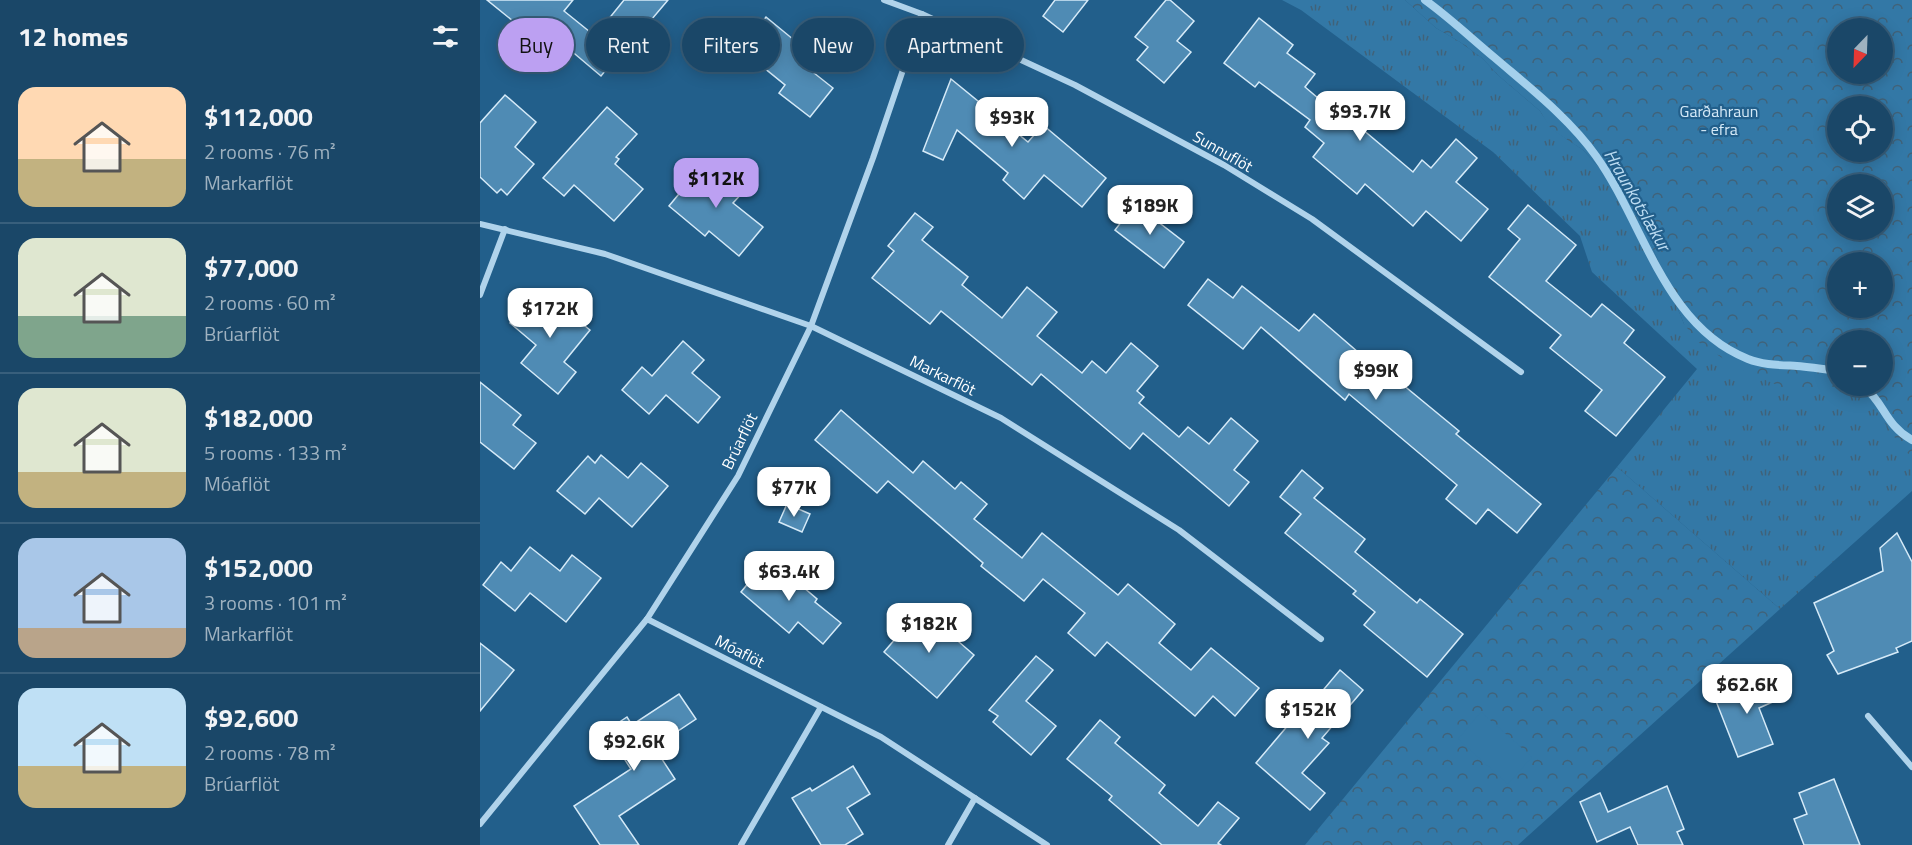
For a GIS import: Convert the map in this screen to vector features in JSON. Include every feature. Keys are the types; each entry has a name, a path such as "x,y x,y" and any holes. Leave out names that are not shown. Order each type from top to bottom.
{"street":[{"name":"Sunnuflöt","path":"885,0 922,14 1075,85 1224,165 1312,219 1521,372"},
{"name":"Brúarflöt","path":"480,824 647,619 738,476 811,326 873,158 922,14"},
{"name":"Markarflöt","path":"480,224 604,254 811,326 1001,418 1179,530 1321,639"},
{"path":"480,295 506,230"},
{"name":"Móaflöt","path":"647,619 881,737 1047,845"},
{"path":"741,845 821,707"},
{"path":"1868,716 1912,767"},
{"path":"948,845 975,798"}],"green space":[{"path":"1282,0 1405,0 1436,28 1482,58 1499,76 1540,111 1552,129 1583,150 1636,207 1684,324 1827,382 1827,396 1893,396 1893,382 1912,376 1912,491 1780,609 1617,467 1697,369 1592,272 1580,236 1493,152 1301,10"},
{"name":"Garðahraun - efra","path":"1405,0 1912,0 1912,456 1904,451 1871,403 1863,396 1893,396 1893,330 1827,330 1827,392 1821,393 1796,393 1739,369 1698,342 1684,324 1636,207 1583,150 1551,129 1540,111 1499,76 1482,58 1436,28"},
{"path":"1617,467 1780,609 1518,845 1305,845"},
{"path":"1481,712 1532,757 1508,784 1458,739"}],"building":[{"path":"487,0 573,0 564,11 573,18 509,18"},
{"path":"624,0 668,0 653,18 610,18"},
{"path":"1055,0 1088,0 1063,32 1043,16"},
{"path":"1166,0 1170,0 1194,21 1177,41 1191,52 1164,83 1137,60 1148,47 1135,37"},
{"path":"1259,18 1293,45 1287,53 1315,74 1305,87 1345,121 1349,118 1413,172 1422,160 1431,168 1456,139 1477,158 1456,182 1488,209 1461,241 1426,211 1413,226 1365,184 1357,194 1313,157 1324,143 1305,127 1310,120 1259,82 1255,87 1224,63"},
{"path":"574,19 586,29 586,63 574,53"},
{"path":"780,28 792,38 792,72 815,72 833,88 810,117 779,93 785,85 769,72 780,72"},
{"path":"951,79 1028,142 1043,125 1106,178 1082,207 1044,175 1024,199 1003,180 1008,173 957,130 943,160 923,151"},
{"path":"505,95 536,122 515,147 534,164 507,195 501,189 497,193 480,177 480,123"},
{"path":"607,107 637,134 616,157 619,159 615,164 643,189 614,221 574,185 564,196 543,178"},
{"path":"707,160 744,191 733,203 763,227 739,256 709,231 705,236 669,206"},
{"path":"1135,204 1184,242 1164,268 1115,230"},
{"path":"1528,205 1576,245 1546,281 1591,317 1602,304 1634,330 1624,343 1665,377 1616,436 1585,411 1602,390 1550,348 1561,335 1489,277 1520,239 1508,229"},
{"path":"915,213 933,227 922,240 968,277 962,285 1002,318 1027,287 1057,312 1037,336 1082,373 1092,361 1106,373 1131,343 1158,366 1137,391 1144,397 1139,403 1179,437 1188,427 1209,444 1231,418 1258,441 1234,470 1249,482 1229,506 1143,433 1130,449 1041,374 1032,385 941,311 930,324 872,278 894,251 888,246"},
{"path":"1208,279 1233,298 1242,286 1299,331 1314,314 1388,378 1391,375 1459,431 1456,434 1541,504 1517,533 1488,509 1476,524 1446,499 1457,485 1349,394 1345,400 1261,327 1243,349 1188,305"},
{"path":"539,289 590,330 564,362 576,372 558,394 521,363 536,345 510,323"},
{"path":"683,341 704,360 692,373 720,397 698,423 666,395 649,414 622,390 642,367 652,376"},
{"path":"480,382 521,415 513,425 536,443 514,469 480,442"},
{"path":"841,410 913,473 923,461 955,489 961,482 987,504 974,519 1022,558 1042,533 1118,595 1128,584 1175,624 1159,643 1191,670 1211,648 1259,688 1235,716 1213,696 1195,716 1107,642 1095,656 1068,633 1085,613 1043,579 1024,601 981,566 983,563 888,481 877,493 815,440"},
{"path":"601,455 628,478 641,463 668,486 632,527 599,498 585,514 557,491 588,456 595,463"},
{"path":"1302,470 1323,488 1314,498 1365,539 1355,552 1417,603 1420,599 1463,634 1427,677 1364,625 1375,612 1353,594 1356,591 1285,533 1301,514 1280,497"},
{"path":"787,504 810,514 802,532 779,522"},
{"path":"1897,533 1912,562 1912,641 1896,648 1898,652 1838,674 1827,655 1834,651 1814,603 1883,571 1880,548"},
{"path":"530,547 560,571 572,555 601,578 566,622 530,593 515,611 483,585 501,562 511,571"},
{"path":"769,558 817,599 815,602 841,623 823,644 798,622 789,633 741,592"},
{"path":"921,609 974,655 937,698 884,652"},
{"path":"480,643 514,670 480,711"},
{"path":"1036,656 1053,670 1026,701 1056,726 1031,755 993,722 998,716 989,710"},
{"path":"1340,670 1363,690 1322,738 1329,743 1302,773 1325,793 1310,810 1256,763 1306,704 1309,707"},
{"path":"1767,675 1777,700 1759,708 1773,744 1738,757 1714,696"},
{"path":"679,694 696,719 654,747 675,779 619,816 639,845 600,845 574,806 631,769 606,731 627,717 632,725"},
{"path":"1100,720 1120,737 1115,743 1165,785 1159,793 1198,826 1218,802 1239,818 1218,843 1221,845 1162,845 1109,800 1112,796 1067,759"},
{"path":"853,766 870,794 847,808 863,834 845,845 821,845 792,798 810,788 812,791"},
{"path":"1834,779 1860,845 1804,845 1794,819 1807,814 1799,793"},
{"path":"1667,786 1684,829 1677,832 1683,845 1638,845 1630,827 1597,842 1580,802 1600,793 1608,812"}],"waterway":[{"name":"Hraunkotslækur","path":"1425,0 1535,92 1585,142 1613,183 1658,270 1696,323 1719,344 1748,359 1772,364 1827,369"},
{"name":"Hraunkotslækur","path":"1873,396 1896,427 1912,440"}]}
